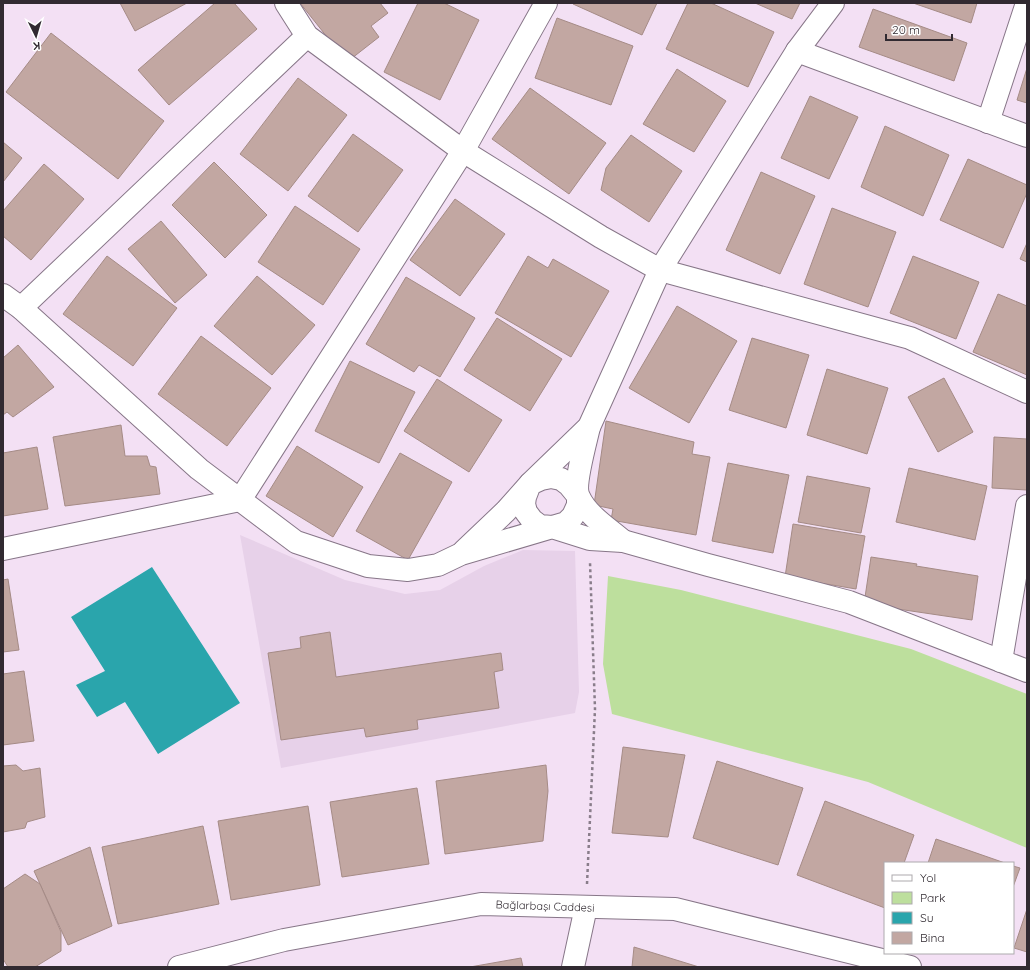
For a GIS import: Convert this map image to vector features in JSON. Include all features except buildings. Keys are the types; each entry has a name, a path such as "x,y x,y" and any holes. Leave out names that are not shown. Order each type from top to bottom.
{"street":[{"path":"286,3 307,36 463,151 601,237 660,270 910,338 1027,392"},
{"path":"3,549 240,500 463,151 546,3"},
{"path":"3,295 21,308 199,469 296,542 368,566 408,570 438,565 461,554 552,528 566,523 573,516 578,506 579,474 589,427 660,270 797,50 833,3"},
{"path":"988,122 1027,3"},
{"path":"21,308 307,36"},
{"path":"797,50 1027,136"},
{"path":"461,554 589,427"},
{"path":"623,541 587,509 569,485 561,480 551,477 541,479 530,484 524,504 526,512 532,520 540,526 590,539 623,541 848,602 1027,671"},
{"path":"1001,661 1027,506"},
{"name":"Bağlarbaşı Caddesi","path":"179,967 284,940 480,904 675,909 910,967"},
{"path":"573,967 586,907"}],"path":[{"path":"586,907 595,708 590,539"}],"shaded area":[{"path":"240,535 345,580 405,594 440,590 484,566 523,550 575,551 579,692 575,713 281,768"}],"green space":[{"path":"608,576 681,590 911,649 1027,694 1027,848 868,782 612,714 603,664"}],"water":[{"path":"152,567 240,703 158,754 125,702 97,717 76,685 105,671 71,617"}]}
